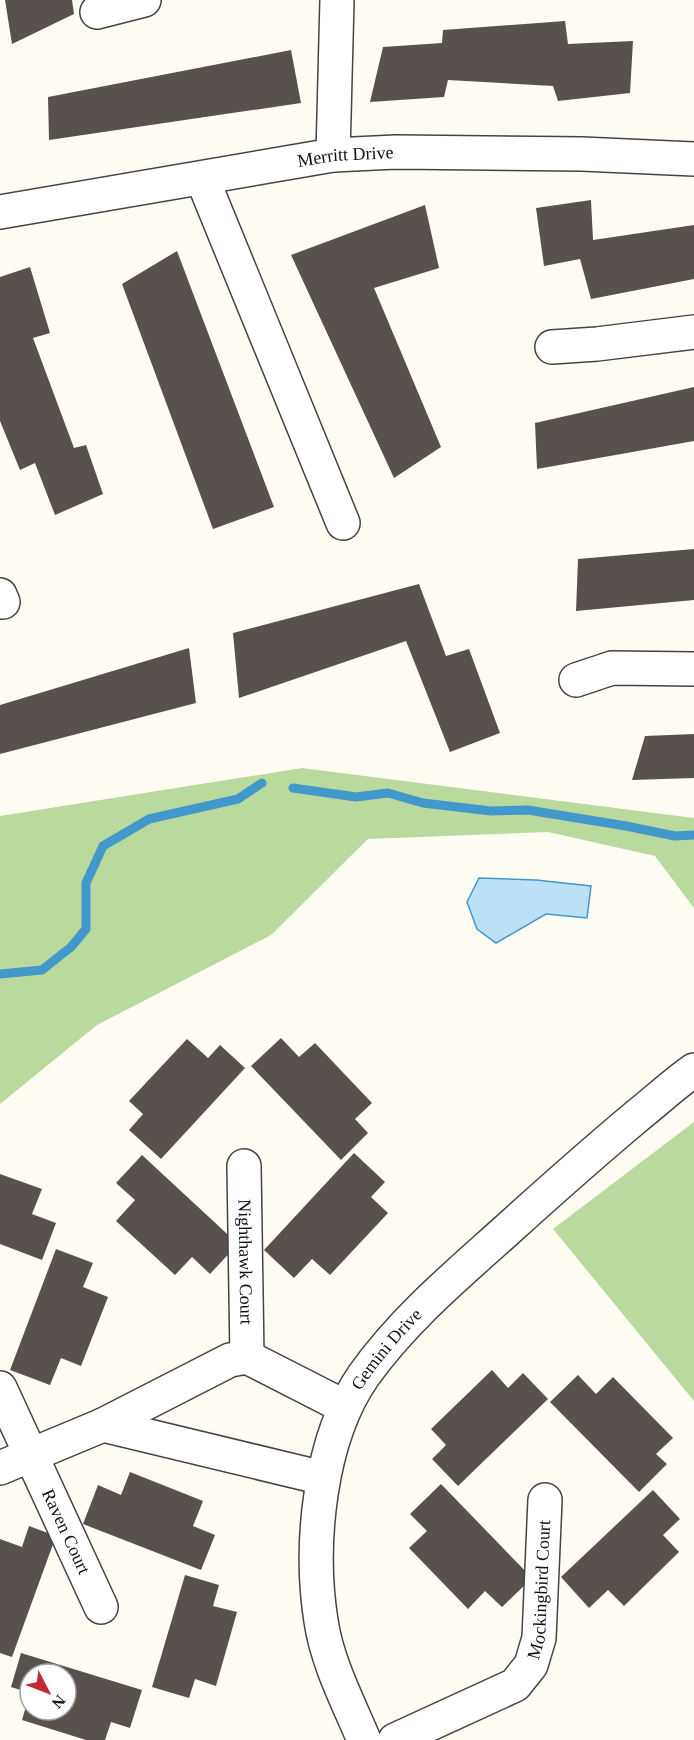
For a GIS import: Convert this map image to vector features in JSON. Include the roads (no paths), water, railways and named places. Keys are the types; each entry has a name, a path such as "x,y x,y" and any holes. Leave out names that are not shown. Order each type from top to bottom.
{"street":[{"path":"97,12 144,0"},
{"path":"333,155 337,0"},
{"name":"Merritt Drive","path":"0,212 333,155 396,152 571,153 694,159"},
{"path":"202,178 343,523"},
{"path":"552,347 694,332"},
{"path":"576,680 612,668 694,669"},
{"name":"Gemini Drive","path":"364,1740 332,1663 321,1622 318,1590 317,1533 323,1478 345,1407 363,1377 387,1345 418,1310 581,1162 694,1070"},
{"name":"Nighthawk Court","path":"244,1166 247,1357"},
{"path":"0,1468 103,1425 230,1360 247,1357 345,1407"},
{"name":"Raven Court","path":"0,1388 101,1607"},
{"path":"103,1425 323,1478"},
{"name":"Mockingbird Court","path":"395,1740 515,1685 531,1665 540,1638 545,1500"}],"water":[{"path":"479,878 536,880 591,886 587,918 546,914 496,943 477,929 467,902"}],"waterway":[{"path":"0,974 42,970 71,947 86,929 86,883 103,846 149,819 238,799 262,783"},
{"path":"293,788 356,797 388,793 423,803 491,811 528,810 675,836 694,835"}]}
